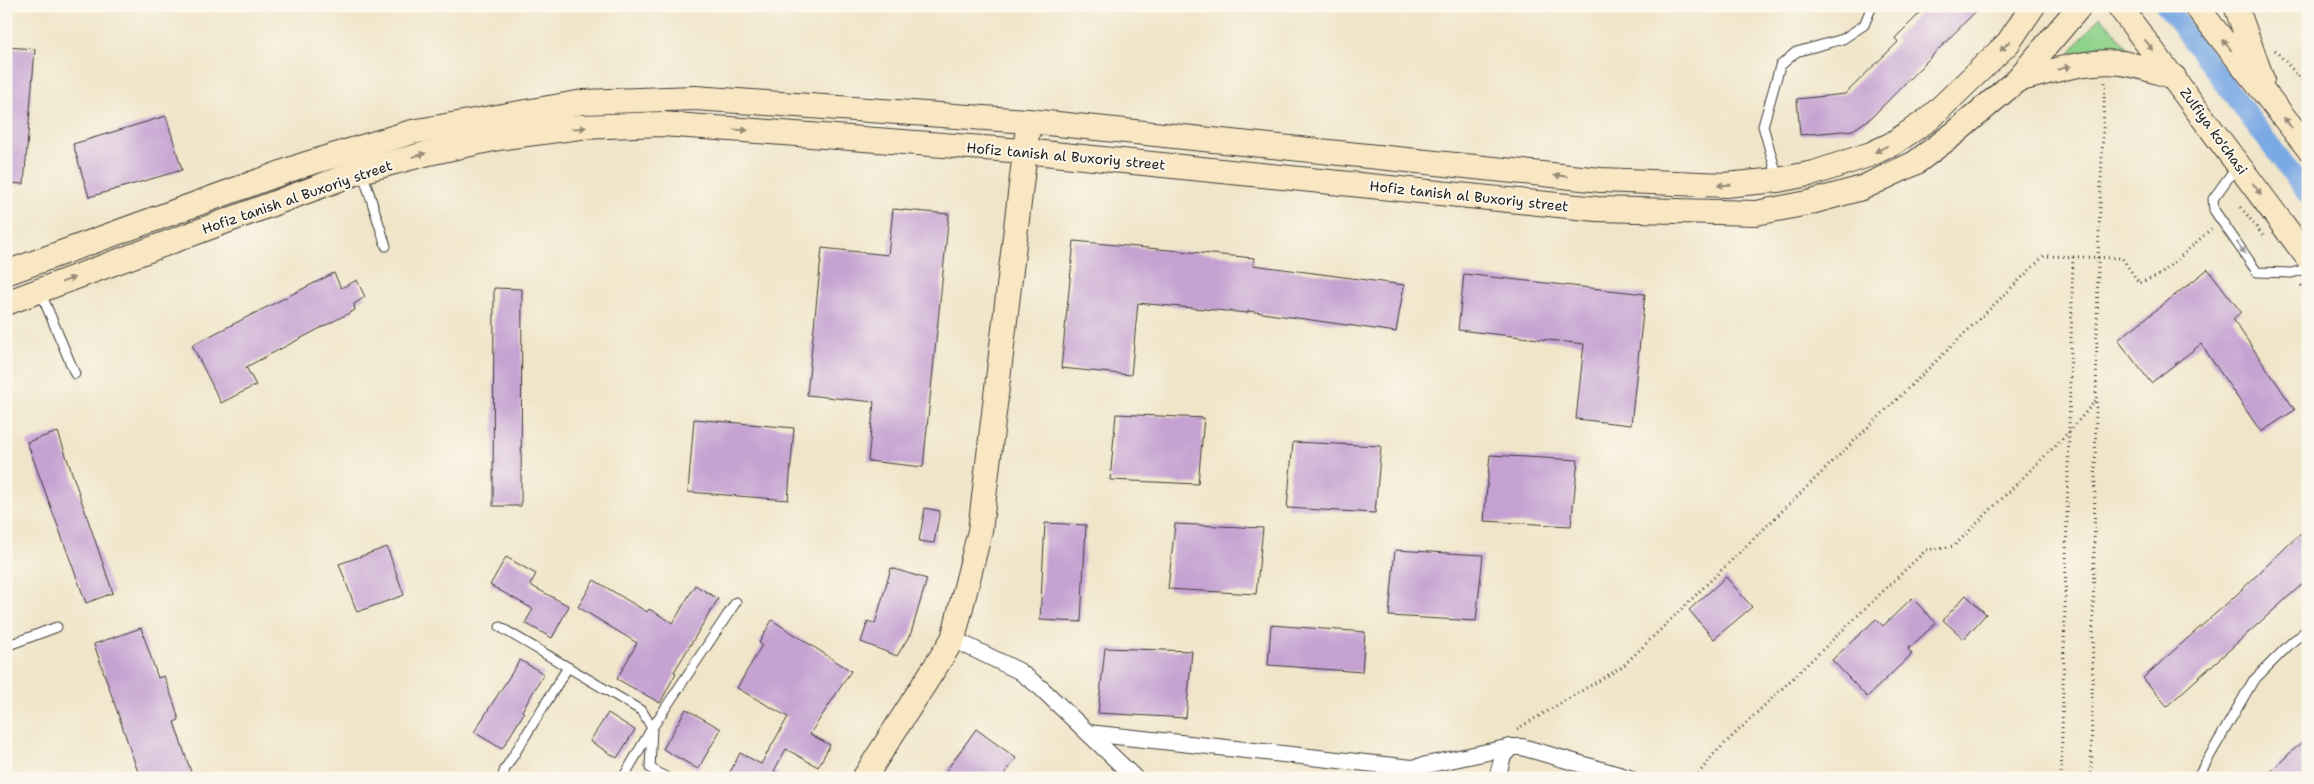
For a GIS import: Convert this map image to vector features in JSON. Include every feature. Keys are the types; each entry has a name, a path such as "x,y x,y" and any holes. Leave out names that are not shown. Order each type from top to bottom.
{"main road":[{"name":"Hofiz tanish al Buxoriy street","path":"6,273 303,166 412,132 583,102 695,98 1028,121 1601,180 1724,185 1778,180 1814,173 1871,154 1892,144 1930,119 2008,43 2033,6"},
{"name":"Hofiz tanish al Buxoriy street","path":"6,303 361,171 429,153 498,138 580,127 662,124 1024,151 1597,209 1756,213 1808,203 1862,188 1915,163 1955,133 2017,80 2080,6"},
{"name":"Zulfiya ko'chasi","path":"2119,6 2308,258"},
{"path":"2196,6 2308,148"},
{"path":"2236,6 2269,97"},
{"path":"2017,80 2076,66 2119,62 2174,77"},
{"path":"864,778 953,639 980,530 1028,121"}],"street":[{"path":"953,639 1019,671 1040,688 1135,778"},
{"path":"1088,733 1412,768 1511,747 1522,747 1629,778"},
{"path":"1497,778 1503,756 1511,747"}],"lane":[{"path":"1778,180 1763,126 1780,66 1796,52 1843,38 1864,25 1872,6"},
{"path":"2239,164 2213,199 2214,210 2257,272 2292,274 2308,268"},
{"path":"361,171 386,246"},
{"path":"40,291 75,374"},
{"path":"623,778 652,728 736,602"},
{"path":"6,646 57,627"},
{"path":"500,627 642,711 652,728 650,768 667,778"},
{"path":"2197,778 2252,681 2292,642 2308,630"},
{"path":"502,778 505,769 568,667"}],"path":[{"path":"2270,46 2308,87"},
{"path":"2091,778 2098,257 2106,63"},
{"path":"1511,747 1513,732 1622,666 2044,256 2122,258 2139,283 2160,275 2221,220"},
{"path":"2061,778 2073,256"},
{"path":"1695,778 1714,754 1926,550 1954,546 2069,432 2096,400"}],"green space":[{"path":"2100,16 2135,56 2099,50 2069,54"}],"building":[{"path":"1927,6 1981,6 1871,118 1853,130 1800,135 1797,99 1845,94 1898,42 1895,38"},
{"path":"6,47 35,49 24,184 6,183"},
{"path":"166,116 182,170 89,197 73,144"},
{"path":"893,209 949,214 923,467 868,461 874,402 807,395 822,248 888,255"},
{"path":"1074,241 1254,258 1253,265 1404,285 1396,332 1248,311 1248,313 1138,303 1131,375 1061,368"},
{"path":"2208,269 2241,312 2233,319 2295,410 2261,432 2201,344 2151,383 2118,340"},
{"path":"334,273 341,288 357,280 365,297 354,304 355,310 246,367 256,385 221,403 192,345"},
{"path":"1464,274 1645,294 1631,425 1576,419 1584,344 1458,330"},
{"path":"494,288 522,289 521,506 493,506"},
{"path":"1116,414 1204,418 1198,484 1110,480"},
{"path":"694,419 794,428 788,500 688,492"},
{"path":"58,432 113,593 86,603 27,442"},
{"path":"1293,442 1381,446 1375,513 1287,508"},
{"path":"1490,455 1578,460 1571,526 1484,521"},
{"path":"925,508 940,511 934,543 919,541"},
{"path":"1045,523 1086,525 1081,622 1040,620"},
{"path":"1175,524 1263,528 1256,594 1168,589"},
{"path":"2308,526 2308,579 2167,706 2143,678 2233,598"},
{"path":"387,547 404,595 357,612 339,564"},
{"path":"1395,550 1483,555 1476,621 1389,616"},
{"path":"506,557 536,574 530,585 569,606 552,638 525,623 533,609 490,585"},
{"path":"891,568 927,579 911,633 897,656 861,642 868,621 875,624"},
{"path":"1726,577 1752,607 1714,639 1689,610"},
{"path":"594,580 647,612 649,609 673,623 695,585 718,599 674,672 676,673 660,703 617,679 637,643 578,607"},
{"path":"1966,595 1986,614 1964,639 1943,620"},
{"path":"1912,598 1936,623 1908,649 1912,654 1867,697 1832,660 1876,619 1883,626"},
{"path":"772,620 851,671 810,734 830,745 818,767 786,749 774,771 786,778 727,778 740,753 761,764 788,717 737,688 762,645 759,643"},
{"path":"1271,625 1365,632 1362,672 1268,665"},
{"path":"141,628 158,678 164,676 174,703 179,720 174,722 193,778 140,778 94,644"},
{"path":"1105,648 1192,651 1186,718 1098,713"},
{"path":"520,660 544,674 522,711 524,713 502,749 474,732"},
{"path":"686,709 721,729 698,769 663,749"},
{"path":"608,713 635,730 617,758 590,741"},
{"path":"976,729 1016,758 1002,778 955,778 946,771"},
{"path":"2308,736 2308,778 2264,778"}],"waterway":[{"path":"2166,6 2308,195"}]}
